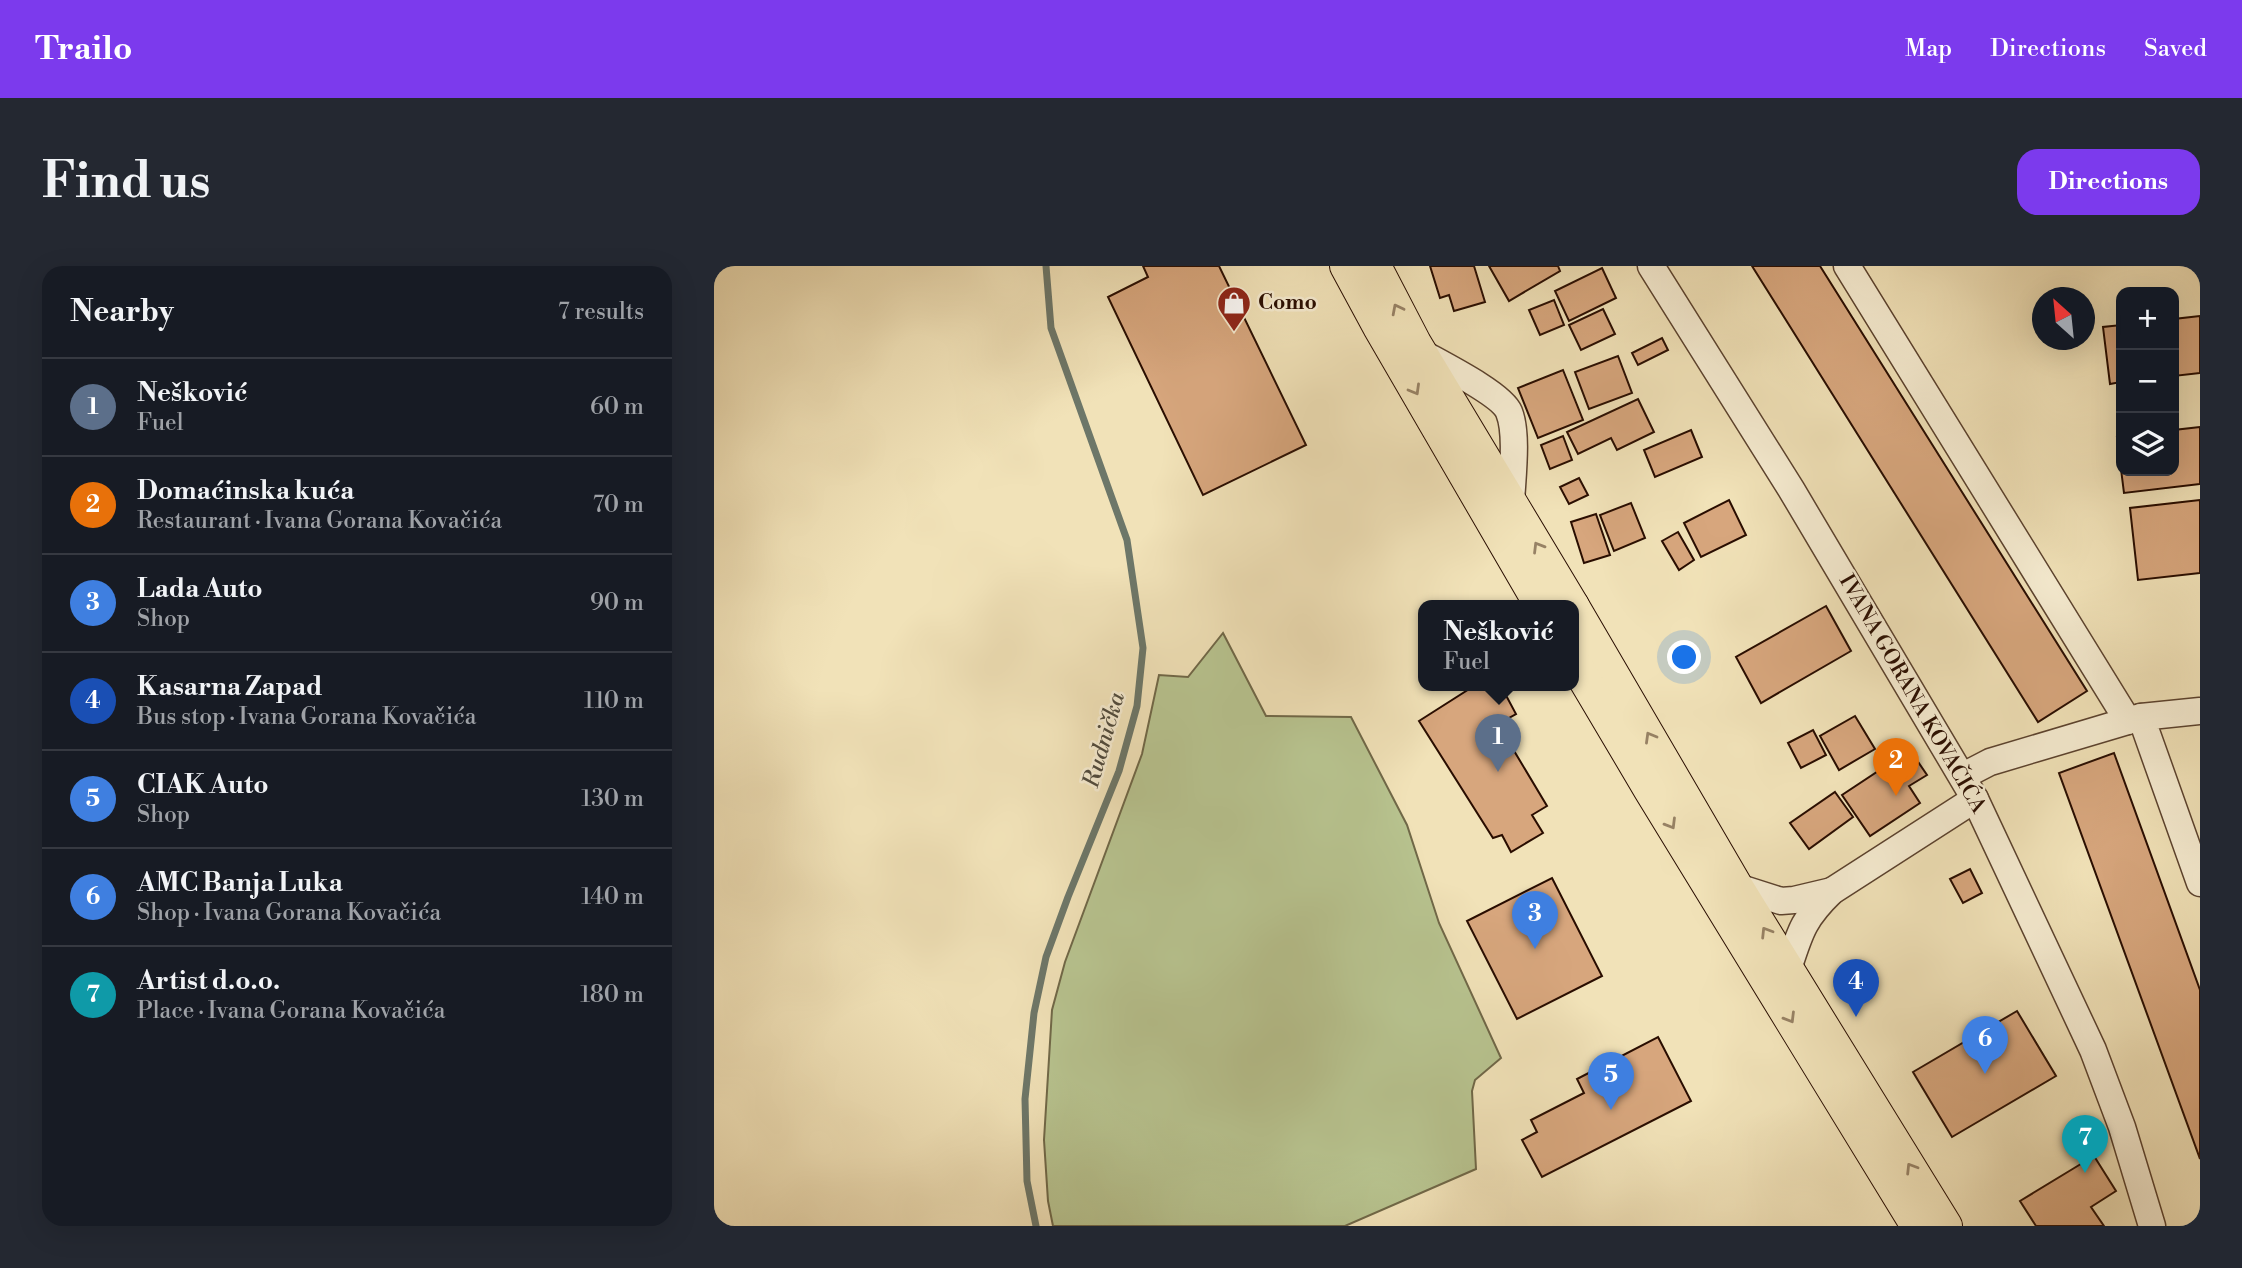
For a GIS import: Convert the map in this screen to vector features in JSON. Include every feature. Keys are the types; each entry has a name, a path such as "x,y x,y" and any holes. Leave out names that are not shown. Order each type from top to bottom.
{"main road":[{"path":"1346,266 1538,600"},
{"path":"1375,266 1420,352 1569,600"},
{"path":"1579,616 1737,887 1946,1226"},
{"path":"1579,670 1917,1226"}],"street":[{"name":"IVANA GORANA KOVAČIĆA","path":"1651,266 1791,489 1969,787 2093,1050 2122,1127 2152,1226"},
{"path":"1847,266 2134,719 2200,883"},
{"path":"1420,352 1498,398 1509,411 1513,440 1511,503"},
{"path":"1788,969 1805,921 1816,906 1969,787 1990,762 2134,719 2200,711"},
{"path":"1737,887 1780,901 1832,891"}],"green space":[{"path":"1223,633 1266,716 1351,717 1407,825 1439,923 1501,1058 1475,1080 1472,1091 1476,1169 1345,1226 1053,1226 1048,1201 1044,1140 1052,1010 1065,962 1142,754 1159,675 1188,677"}],"building":[{"path":"1143,266 1219,266 1306,445 1203,495 1108,297 1148,277"},
{"path":"1430,266 1474,266 1485,302 1454,311 1449,295 1440,298"},
{"path":"1489,266 1558,266 1560,271 1509,301"},
{"path":"1752,266 1820,266 2087,691 2038,722"},
{"path":"1602,268 1616,298 1569,321 1555,291"},
{"path":"1554,300 1564,325 1540,335 1529,310"},
{"path":"1603,309 1615,334 1581,350 1569,325"},
{"path":"2200,316 2200,373 2179,375 2179,318"},
{"path":"2116,326 2116,383 2110,384 2103,327"},
{"path":"1662,338 1668,350 1638,365 1632,353"},
{"path":"1618,356 1632,393 1589,409 1575,372"},
{"path":"1563,370 1583,420 1538,438 1518,388"},
{"path":"1638,399 1654,432 1617,450 1611,438 1578,454 1567,432"},
{"path":"2200,427 2200,484 2124,493 2122,476 2179,476 2179,429"},
{"path":"1691,430 1702,457 1655,477 1644,450"},
{"path":"1563,436 1572,460 1550,469 1541,445"},
{"path":"1579,478 1588,495 1569,504 1560,487"},
{"path":"1729,500 1746,535 1701,557 1684,523"},
{"path":"2200,500 2200,573 2138,580 2130,508"},
{"path":"1631,503 1645,538 1614,551 1600,515"},
{"path":"1596,514 1610,555 1584,563 1571,522"},
{"path":"1678,532 1694,560 1679,570 1662,541"},
{"path":"1826,606 1851,651 1761,703 1736,657"},
{"path":"1466,691 1504,691 1516,714 1498,724 1547,806 1532,815 1543,833 1511,852 1502,835 1493,838 1419,721"},
{"path":"1855,716 1875,749 1839,770 1820,736"},
{"path":"1813,730 1826,755 1801,768 1788,743"},
{"path":"1910,750 1927,775 1909,786 1920,803 1870,836 1842,795"},
{"path":"2114,753 2200,990 2200,1159 2059,773"},
{"path":"1835,792 1853,817 1809,849 1790,823"},
{"path":"1970,869 1982,893 1963,903 1950,879"},
{"path":"1552,878 1602,976 1517,1019 1467,921"},
{"path":"2017,1011 2056,1076 1952,1137 1913,1072"},
{"path":"1658,1037 1691,1101 1542,1177 1522,1140 1537,1132 1531,1120 1584,1093 1577,1079"},
{"path":"2094,1156 2116,1191 2091,1207 2104,1226 2036,1226 2020,1201"}],"waterway":[{"name":"Rudnička","path":"1036,1226 1027,1181 1025,1099 1034,1013 1046,957 1119,771 1137,706 1143,648 1127,540 1051,328 1046,266"}],"place":[{"name":"Como","path":"1234,333"},
{"name":"Nešković","path":"1498,772"},
{"name":"Domaćinska kuća","path":"1896,796"},
{"name":"Lada Auto","path":"1535,949"},
{"name":"Kasarna Zapad","path":"1856,1017"},
{"name":"AMC Banja Luka","path":"1985,1074"},
{"name":"CIAK Auto","path":"1611,1110"},
{"name":"Artist d.o.o.","path":"2085,1173"}]}
